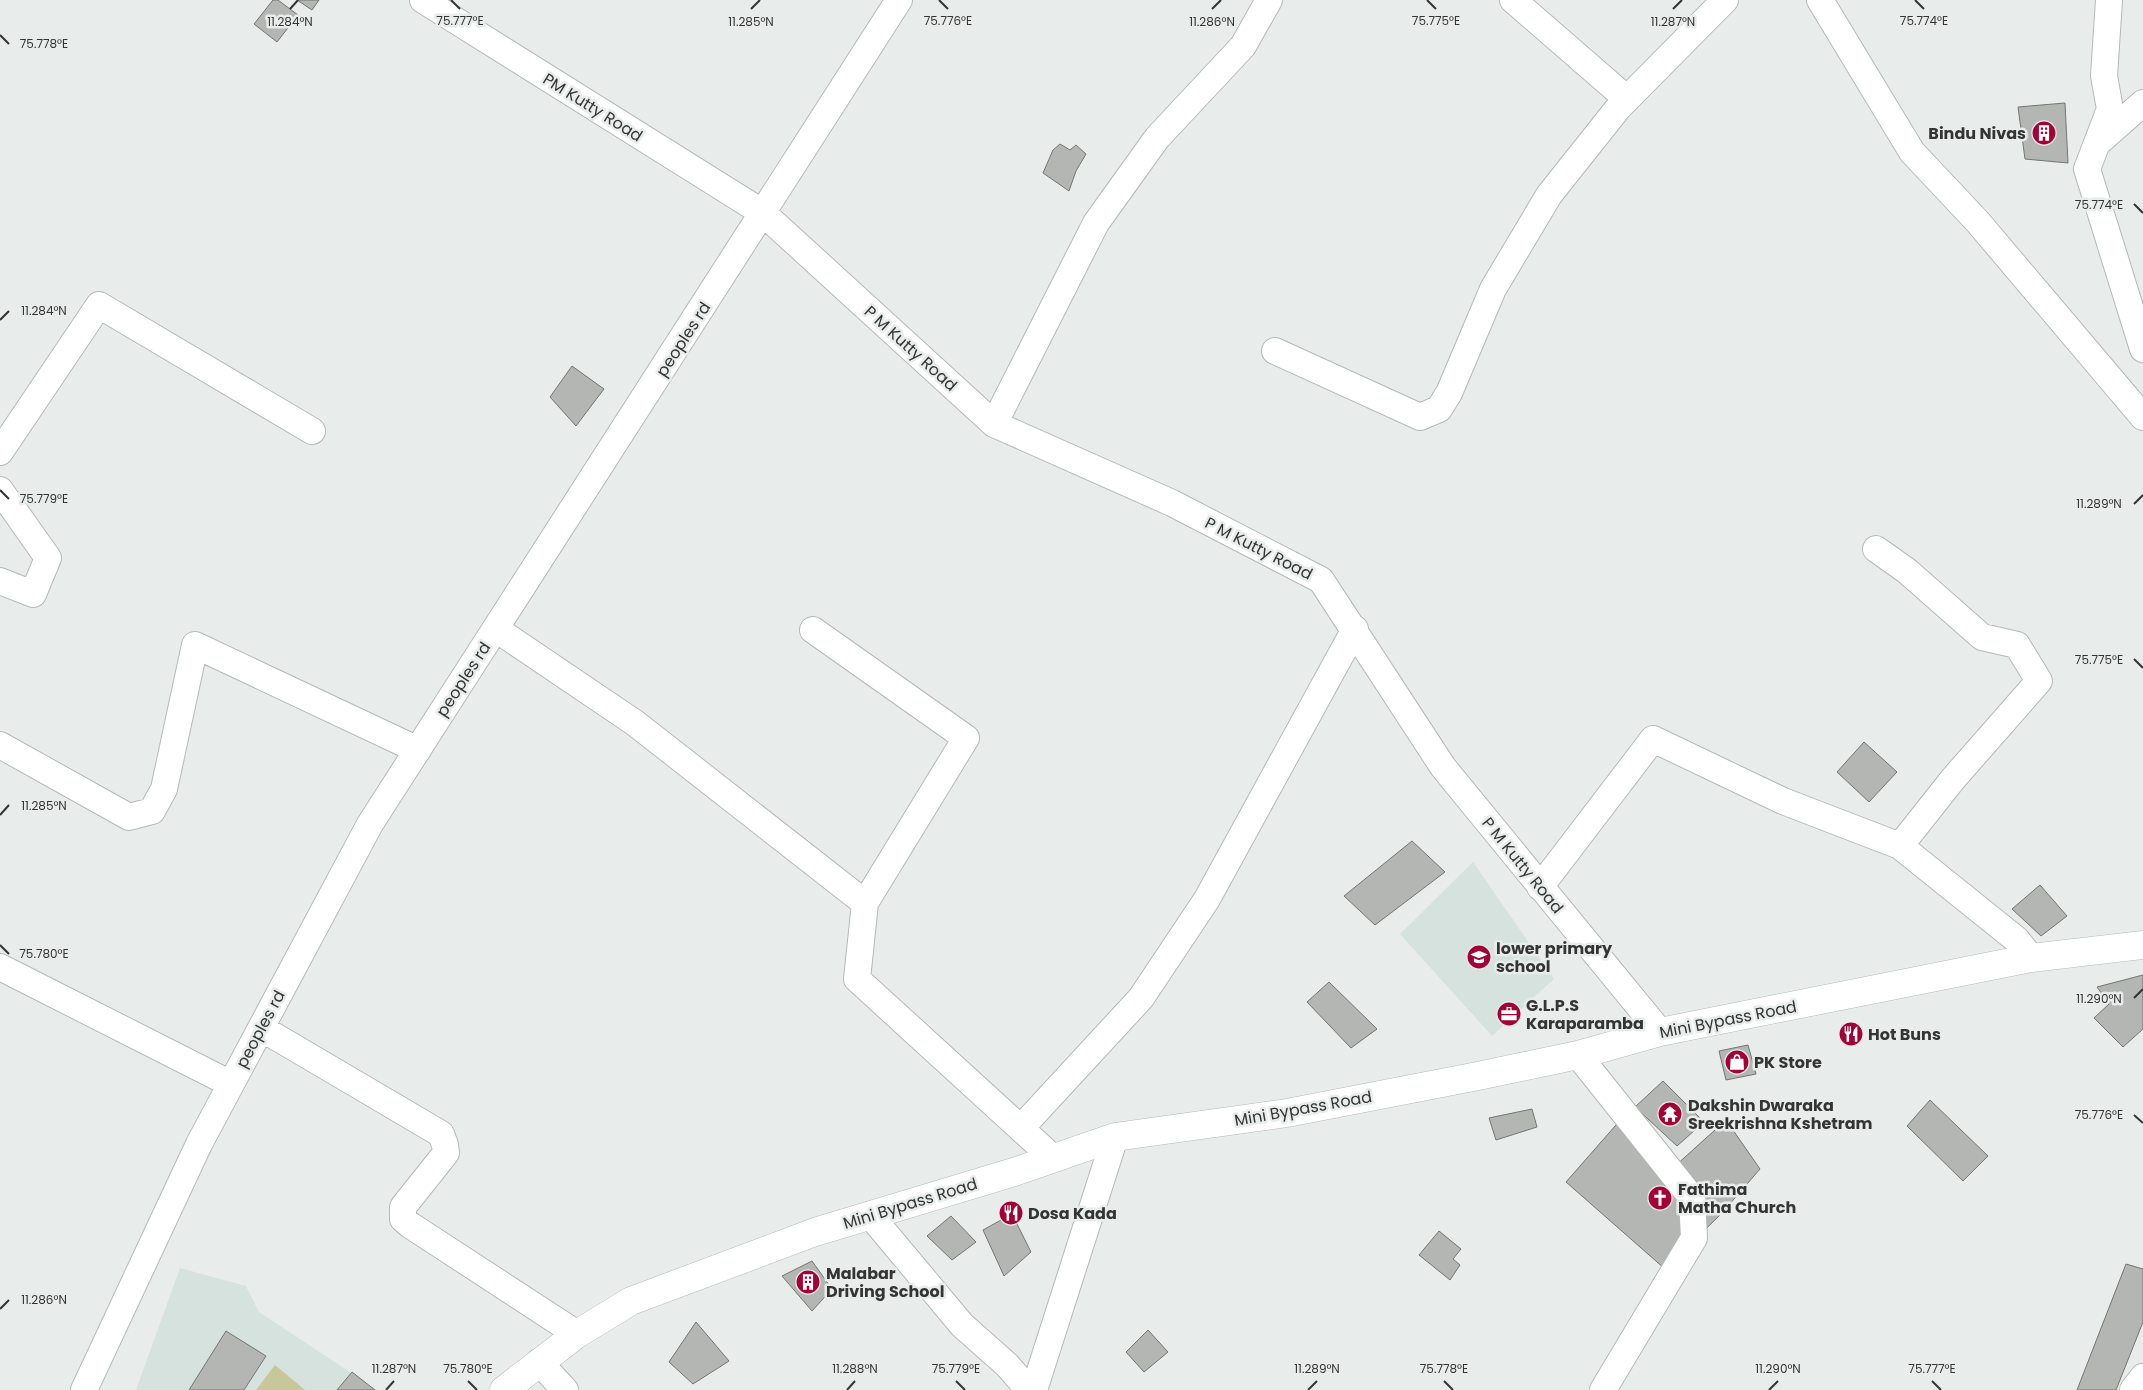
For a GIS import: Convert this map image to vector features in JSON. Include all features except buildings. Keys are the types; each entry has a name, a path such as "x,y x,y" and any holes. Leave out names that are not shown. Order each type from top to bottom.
{"main road":[{"name":"Mini Bypass Road","path":"504,1390 577,1334 631,1301 815,1232 1054,1158 1115,1137 1287,1113 1578,1055 1660,1032 2032,958 2143,945"}],"street":[{"name":"PM Kutty Road","path":"423,0 763,213"},
{"name":"peoples rd","path":"84,1390 198,1144 370,824 899,0"},
{"path":"994,424 1096,223 1157,138 1243,46 1269,0"},
{"path":"1512,0 1627,99"},
{"path":"1275,351 1420,417 1439,409 1449,393 1493,289 1549,195 1627,99 1725,0"},
{"path":"1820,0 1912,152 1977,221 2143,417"},
{"path":"2109,0 2104,76 2110,109 2099,142 2087,169 2143,349"},
{"path":"2099,142 2143,103"},
{"name":"P M Kutty Road","path":"763,213 994,424 1172,503 1321,580 1444,767 1660,1032"},
{"path":"0,452 99,305 312,431"},
{"path":"0,490 48,558 33,594 0,581"},
{"path":"1876,549 1907,571 1982,637 2016,645 2039,681 1953,779 1900,846"},
{"path":"496,629 635,723 865,903"},
{"path":"1021,1128 1141,998 1207,899 1354,629"},
{"path":"813,630 966,738 865,903 857,979 1054,1158"},
{"path":"0,745 129,817 152,811 164,789 195,645 418,750"},
{"path":"1540,887 1653,739 1782,801 1900,846 2017,940 2032,958"},
{"path":"0,967 231,1084"},
{"path":"261,1028 441,1134 446,1153 403,1207 403,1219 577,1334"},
{"path":"1578,1055 1692,1198 1694,1238 1603,1390"},
{"path":"1034,1390 1115,1137"},
{"path":"870,1215 962,1325 1007,1365 1029,1390"},
{"path":"539,1362 565,1390"},
{"path":"2132,1390 2143,1377"}],"shaded area":[{"name":"lower primary school","path":"1473,862 1554,979 1492,1036 1400,934"},
{"path":"180,1268 246,1286 259,1312 377,1390 136,1390"}],"green space":[{"path":"275,1365 305,1390 256,1390"}],"place":[{"name":"Bindu Nivas","path":"2044,133"},
{"name":"lower primary school","path":"1479,957"},
{"name":"G.L.P.S Karaparamba","path":"1509,1014"},
{"name":"Hot Buns","path":"1851,1034"},
{"name":"PK Store","path":"1737,1062"},
{"name":"Dakshin Dwaraka Sreekrishna Kshetram","path":"1670,1114"},
{"name":"Fathima Matha Church","path":"1660,1198"},
{"name":"Dosa Kada","path":"1011,1213"},
{"name":"Malabar Driving School","path":"808,1282"}]}
